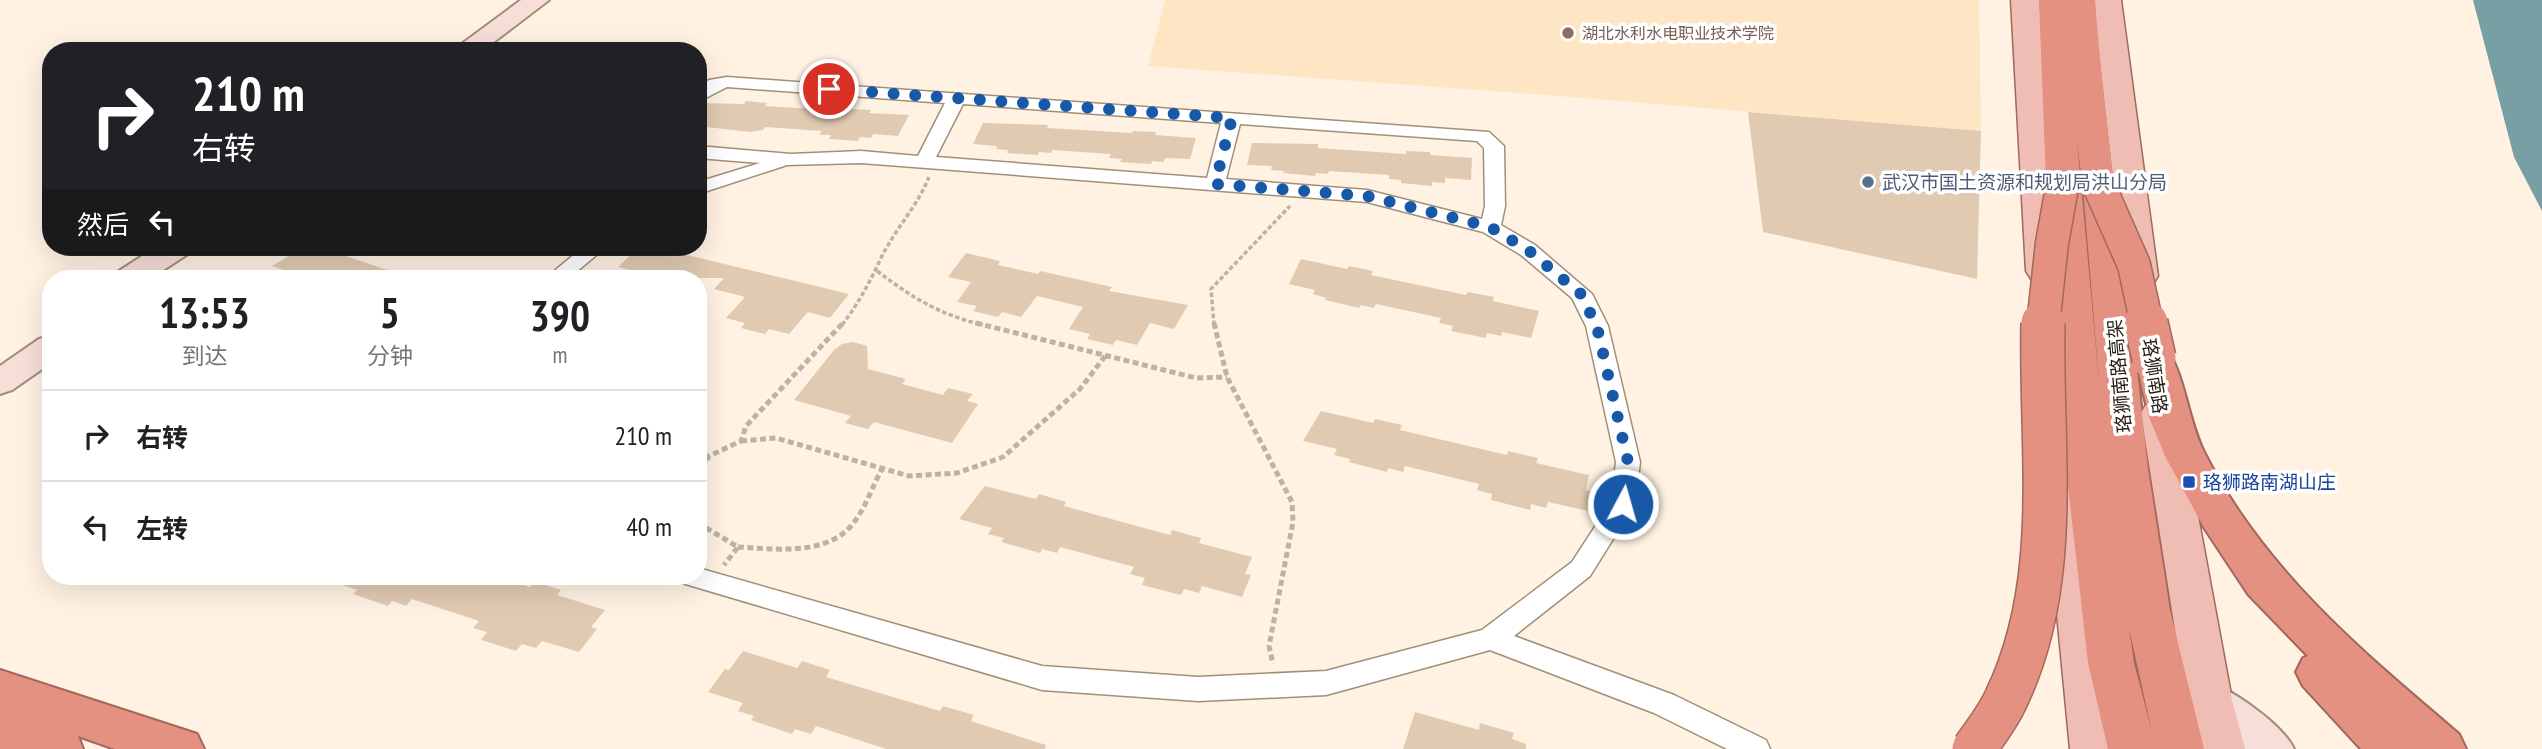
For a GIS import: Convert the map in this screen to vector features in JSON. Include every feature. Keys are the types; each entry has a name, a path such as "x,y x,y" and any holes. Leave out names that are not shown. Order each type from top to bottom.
{"highway":[{"name":"珞狮南路高架","path":"2053,0 2148,610 2180,749"},
{"name":"珞狮南路高架","path":"2081,0 2087,103 2082,185 2087,468 2112,663 2132,749"},
{"path":"1975,749 2006,700 2026,645 2042,560 2047,506 2043,325 2052,243 2082,185 2124,238 2134,265 2169,417 2185,456 2264,581 2289,631 2322,676 2393,749"},
{"path":"2264,581 2362,680 2442,749"},
{"path":"0,690 180,749"},
{"path":"0,728 59,749"}],"main road":[{"path":"478,42 537,0"},
{"path":"504,42 562,0"},
{"path":"2025,0 2048,340 2093,749"},
{"name":"珞狮南路","path":"2107,0 2152,366 2209,700 2222,749"},
{"path":"142,270 163,256"},
{"path":"167,270 188,256"},
{"path":"0,364 42,336"},
{"path":"0,382 42,353"},
{"path":"2209,700 2273,749"}],"street":[{"path":"707,90 715,84 727,82 1482,136 1494,146 1495,206 1490,227"},
{"path":"929,163 957,98"},
{"path":"1215,184 1232,118"},
{"path":"707,153 791,160 861,157 1367,196 1490,227 1528,250 1581,294 1597,327 1628,462 1623,504 1581,569 1490,639 1326,683 1198,689 1042,678 707,581"},
{"path":"707,185 791,160"},
{"path":"566,270 584,256"},
{"path":"1490,639 1664,704 1756,749"}],"path":[{"path":"741,440 746,426 836,332 920,200 929,163"},
{"path":"1278,685 1269,646 1293,522 1292,502 1227,377 1214,328 1211,289 1304,191"},
{"path":"877,271 917,301 960,319 1196,378 1227,377"},
{"path":"707,460 709,456 741,440 776,438 909,476 957,473 1003,457 1080,388 1106,355"},
{"path":"707,528 738,547 783,551 829,541 850,528 882,469"},
{"path":"707,574 738,547"}],"shaded area":[{"name":"湖北水利水电职业技术学院","path":"1165,0 1979,0 1981,131 1534,94 1148,66"}],"water":[{"path":"2473,0 2542,0 2542,211 2514,157"}],"building":[{"path":"746,101 767,103 765,106 871,110 869,113 909,115 898,136 873,134 871,138 860,137 858,141 829,139 831,135 819,135 822,131 765,127 763,130 750,132 707,127 707,103 744,104"},
{"name":"武汉市国土资源和规划局洪山分局","path":"1748,112 1981,131 1977,279 1763,232"},
{"path":"983,123 1048,125 1047,128 1132,133 1156,132 1155,135 1196,138 1190,159 1165,158 1164,162 1152,161 1151,164 1120,162 1122,159 1109,158 1111,154 1052,150 1051,153 1039,152 1038,155 1007,153 1008,150 996,149 997,146 973,144"},
{"path":"1252,143 1318,144 1318,148 1406,154 1406,151 1430,152 1430,155 1472,158 1471,180 1445,178 1445,183 1432,182 1432,186 1401,183 1401,180 1389,179 1389,175 1329,171 1328,174 1316,173 1315,176 1283,173 1284,171 1271,170 1272,166 1247,165"},
{"path":"966,253 1000,261 998,265 1112,287 1109,291 1188,305 1174,329 1150,323 1137,345 1116,340 1113,345 1087,339 1090,334 1069,329 1083,307 1037,296 1021,317 1002,312 998,317 973,311 977,306 957,302 971,282 948,277"},
{"path":"289,256 346,256 387,270 284,270 272,266"},
{"path":"630,256 691,256 849,294 830,318 808,312 789,334 769,329 765,334 741,328 745,323 726,318 745,297 714,289 724,278 707,278 707,270 630,270 618,267"},
{"path":"1301,259 1347,269 1349,266 1373,271 1371,275 1466,295 1468,292 1494,297 1493,301 1539,311 1531,338 1502,332 1501,336 1487,333 1486,338 1451,331 1453,326 1439,323 1441,318 1376,304 1374,308 1361,305 1359,308 1325,300 1326,298 1313,294 1315,290 1289,284"},
{"path":"853,342 867,346 868,369 906,379 902,384 943,395 948,388 973,394 967,401 978,404 952,443 874,422 868,429 845,423 851,416 794,400 834,350 842,344"},
{"path":"1321,411 1373,423 1375,419 1402,425 1400,430 1507,455 1508,451 1538,458 1536,463 1589,475 1586,490 1592,492 1588,511 1548,502 1546,508 1531,504 1530,510 1491,500 1492,494 1477,490 1479,484 1405,466 1403,472 1388,468 1387,472 1349,462 1350,459 1334,455 1337,449 1303,441"},
{"path":"985,486 1036,499 1039,494 1066,502 1064,506 1170,535 1172,530 1201,538 1199,543 1252,557 1245,574 1251,575 1242,597 1202,586 1199,593 1184,589 1181,595 1142,585 1145,578 1130,574 1134,567 1060,547 1057,553 1042,549 1040,553 1001,542 1004,538 988,534 992,528 959,519"},
{"path":"342,585 546,585 561,590 557,595 605,610 591,627 597,629 579,652 542,641 536,648 522,644 516,651 481,640 487,632 473,628 479,621 412,599 406,606 392,601 388,606 353,594 357,590"},
{"path":"743,651 797,668 802,661 830,670 826,677 940,711 943,706 974,715 971,721 1046,745 1045,749 886,749 816,726 811,734 795,729 792,734 751,720 754,716 738,711 743,703 708,692"},
{"path":"1415,712 1479,730 1480,723 1514,733 1512,739 1526,744 1526,749 1403,749"}],"place":[{"name":"湖北水利水电职业技术学院","path":"1568,33"},
{"name":"武汉市国土资源和规划局洪山分局","path":"1868,182"},
{"name":"珞狮路南湖山庄","path":"2189,482"}],"route":[{"path":"829,89 1232,118 1215,184 1367,196 1490,227 1528,250 1581,294 1589,310 1597,327 1628,462 1623,504"}]}
